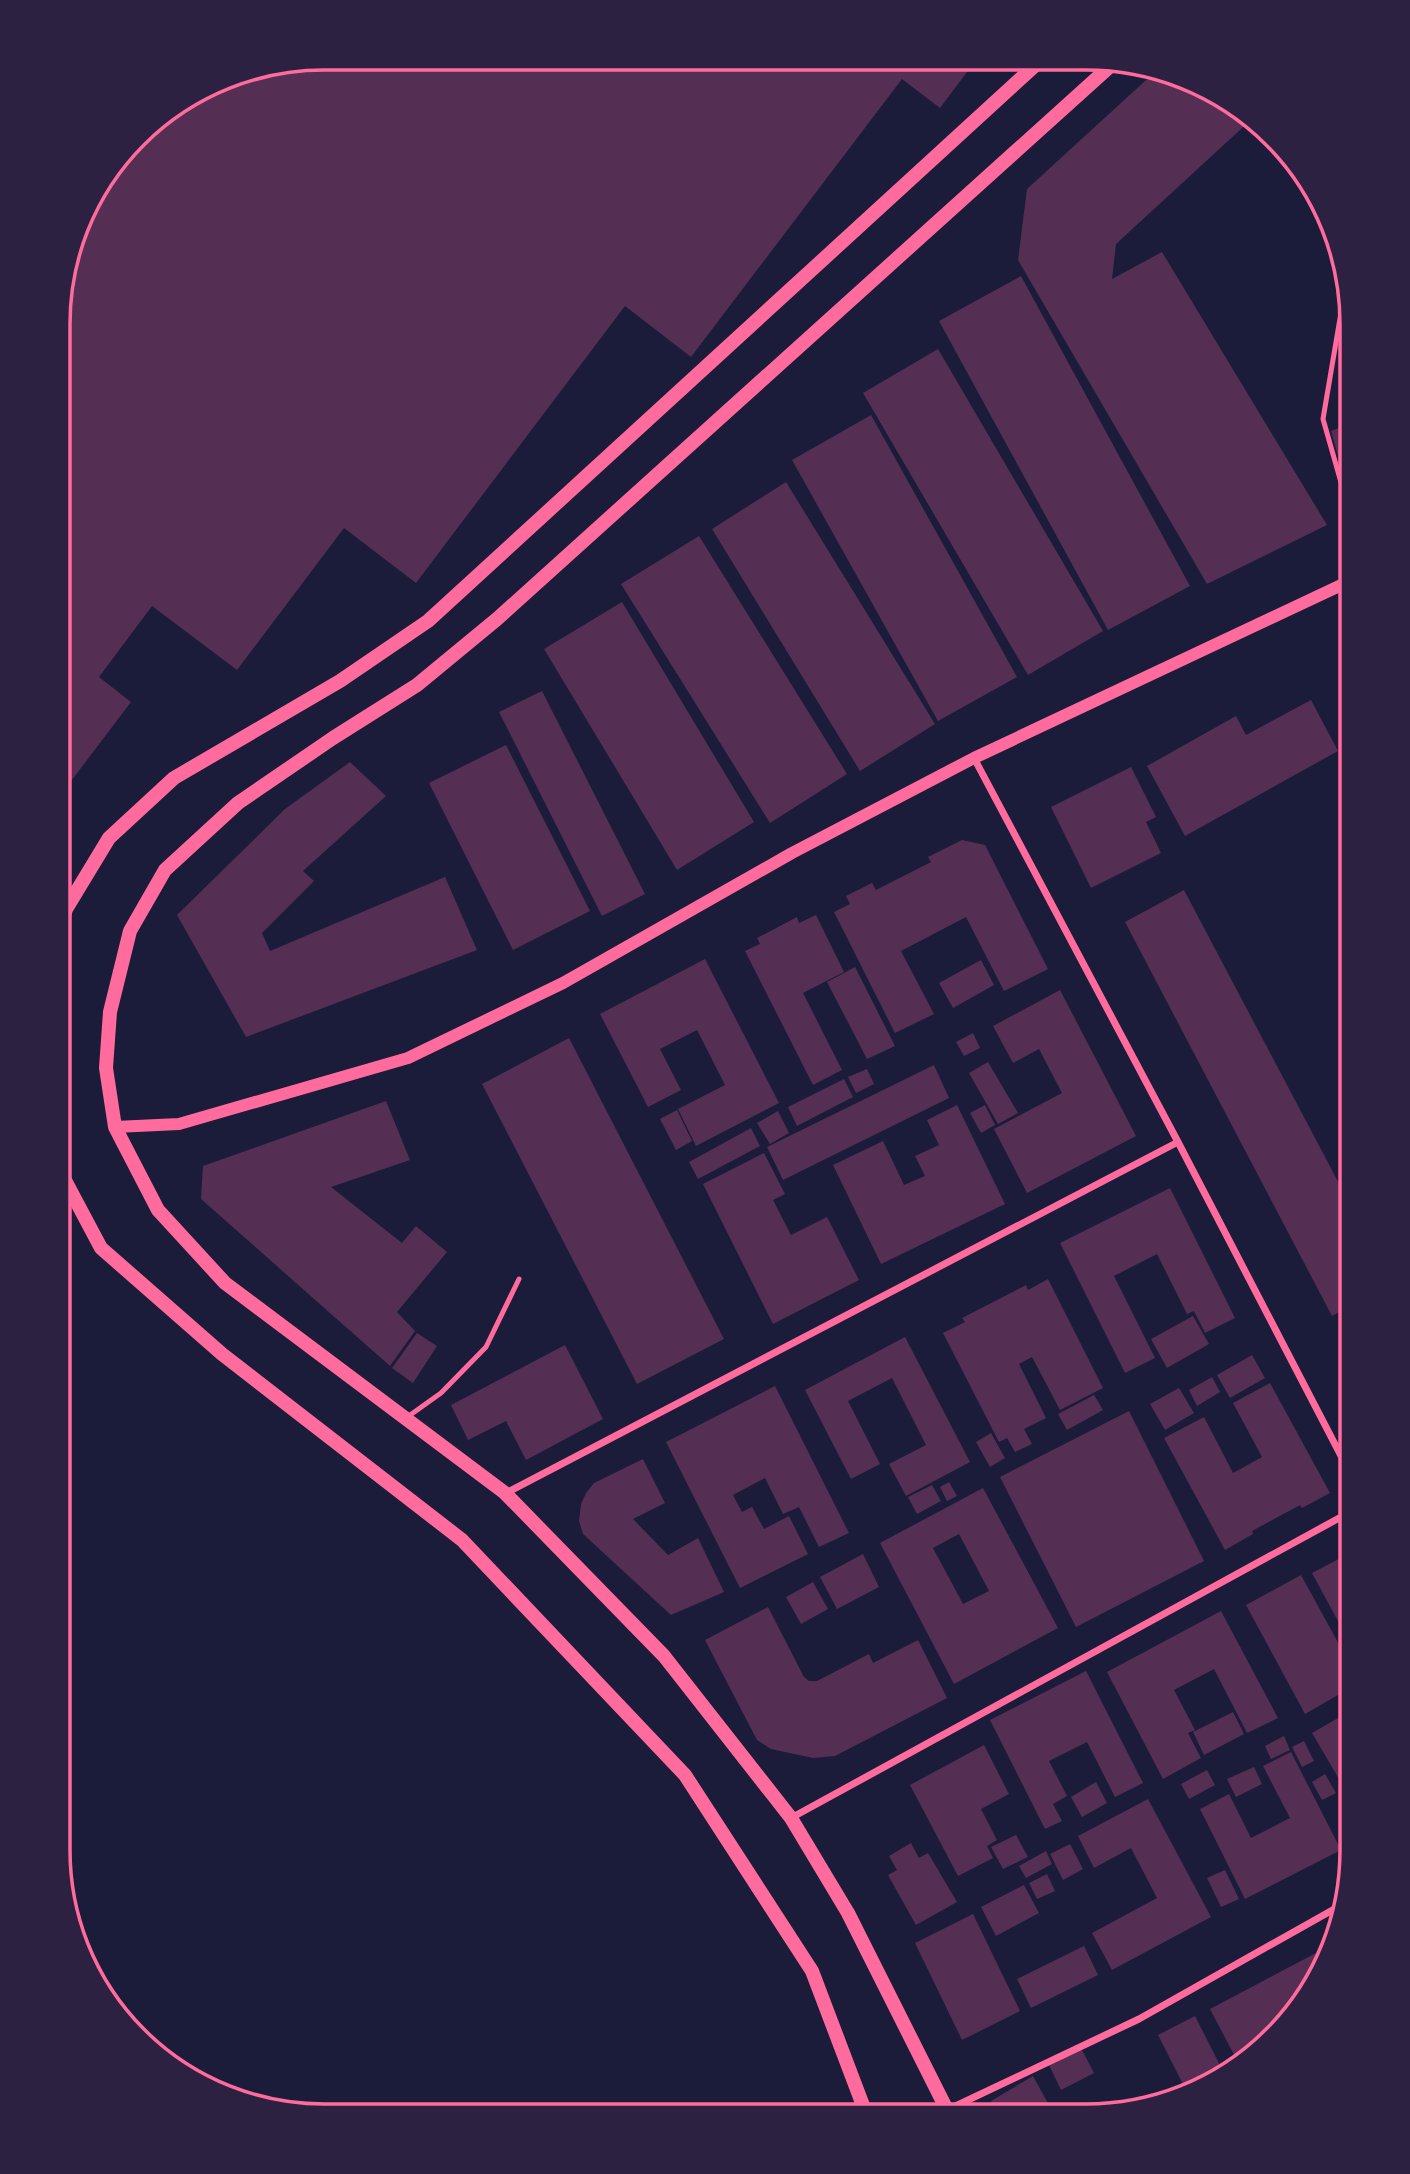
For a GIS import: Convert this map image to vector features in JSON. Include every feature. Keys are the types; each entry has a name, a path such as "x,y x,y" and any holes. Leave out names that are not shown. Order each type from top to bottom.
{"main road":[{"path":"70,900 109,838 174,778 340,681 428,621 1030,70"},
{"path":"942,2104 848,1913 791,1818 664,1656 505,1493 225,1283 158,1210 116,1127 106,1068 110,1012 130,931 165,870 238,803 417,685 496,619 1105,71"},
{"path":"70,1190 101,1248 222,1354 462,1540 685,1775 812,1971 862,2104"}],"street":[{"path":"116,1127 179,1124 408,1058 563,984 792,853 974,758 1340,586"},
{"path":"974,758 1340,1455"},
{"path":"505,1493 1178,1142"},
{"path":"791,1818 1340,1518"},
{"path":"964,2104 1139,2018 1333,1910"}],"lane":[{"path":"1340,320 1323,418 1340,478"},
{"path":"406,1418 441,1394 486,1347 519,1279"}],"building":[{"path":"968,70 940,108 902,79 691,357 625,306 416,583 344,528 237,670 152,606 99,677 131,702 70,782 72,291 83,242 104,197 122,169 144,144 169,122 227,89 291,72"},
{"path":"1148,78 1198,96 1245,126 1116,244 1112,279 1162,252 1327,525 1207,584 1018,260 1027,189"},
{"path":"1021,276 1190,586 1108,630 939,321"},
{"path":"938,349 1103,631 1028,675 863,393"},
{"path":"871,415 1017,677 938,721 792,460"},
{"path":"1340,428 1340,463 1331,431"},
{"path":"786,482 935,724 860,771 712,529"},
{"path":"699,536 847,774 770,823 621,584"},
{"path":"622,602 754,822 677,870 544,649"},
{"path":"542,691 645,894 602,916 499,712"},
{"path":"1311,700 1338,751 1185,836 1147,766 1236,716 1246,735"},
{"path":"506,745 590,911 513,950 429,783"},
{"path":"350,762 386,796 303,871 314,881 262,933 270,951 445,877 477,950 246,1037 177,915 285,809"},
{"path":"1131,767 1156,817 1146,822 1161,853 1091,888 1051,807"},
{"path":"962,840 985,845 1048,969 1004,991 966,917 901,951 934,1014 895,1033 834,912 850,904 846,896 872,883 876,890 931,862 928,857"},
{"path":"1184,890 1340,1185 1340,1312 1332,1316 1125,922"},
{"path":"816,915 844,972 803,993 842,1070 813,1085 745,951 760,944 757,938 797,917 799,923"},
{"path":"705,959 779,1103 696,1146 678,1109 725,1085 697,1030 660,1049 681,1090 648,1107 600,1014"},
{"path":"981,960 994,985 953,1008 939,983"},
{"path":"855,967 895,1046 867,1059 827,982"},
{"path":"1060,990 1136,1136 1027,1193 994,1129 1062,1093 1039,1049 1013,1063 993,1026"},
{"path":"973,1033 980,1048 964,1056 956,1042"},
{"path":"569,1038 724,1339 637,1384 482,1084"},
{"path":"988,1062 1018,1113 998,1124 969,1073"},
{"path":"934,1065 949,1098 783,1180 767,1147"},
{"path":"867,1069 874,1084 856,1093 848,1077"},
{"path":"844,1079 853,1097 797,1126 788,1107"},
{"path":"386,1101 410,1160 331,1187 402,1243 416,1226 447,1252 397,1312 415,1331 390,1366 201,1199 203,1166"},
{"path":"957,1105 1005,1204 881,1264 833,1165 883,1141 904,1185 925,1176 915,1156 939,1145 927,1120"},
{"path":"985,1105 995,1125 981,1133 970,1113"},
{"path":"677,1110 692,1141 676,1150 660,1119"},
{"path":"778,1111 789,1133 770,1144 757,1123"},
{"path":"751,1128 760,1146 698,1179 689,1162"},
{"path":"764,1153 785,1194 773,1200 791,1235 827,1217 859,1280 773,1324 703,1184"},
{"path":"1170,1188 1235,1318 1205,1333 1194,1311 1187,1314 1157,1254 1114,1276 1155,1358 1125,1373 1060,1243"},
{"path":"1048,1279 1103,1388 1060,1410 1032,1357 1019,1364 1046,1418 1024,1429 1032,1444 1015,1452 1007,1438 999,1442 943,1333 965,1322 962,1318 1026,1285 1028,1290"},
{"path":"1193,1316 1209,1344 1167,1368 1151,1339"},
{"path":"417,1333 437,1346 413,1383 392,1368"},
{"path":"905,1337 970,1462 906,1496 889,1464 926,1445 892,1378 848,1401 880,1464 851,1479 805,1390"},
{"path":"565,1345 603,1419 526,1460 506,1421 468,1440 451,1405"},
{"path":"1252,1355 1265,1378 1230,1398 1217,1375"},
{"path":"1212,1377 1220,1392 1197,1406 1189,1390"},
{"path":"1270,1383 1330,1493 1302,1508 1300,1505 1252,1531 1253,1534 1225,1550 1164,1438 1204,1417 1233,1473 1262,1457 1233,1403"},
{"path":"775,1386 849,1533 819,1547 799,1507 783,1514 765,1478 733,1495 742,1512 752,1507 764,1529 789,1516 808,1554 740,1588 666,1442"},
{"path":"1179,1388 1194,1413 1165,1430 1150,1404"},
{"path":"1094,1395 1103,1410 1067,1430 1058,1414"},
{"path":"1129,1411 1204,1561 1076,1627 1000,1477"},
{"path":"991,1433 1005,1458 990,1467 976,1442"},
{"path":"643,1459 665,1503 633,1519 668,1555 698,1538 724,1592 671,1615 583,1534 579,1521 581,1504 594,1483"},
{"path":"949,1482 957,1496 947,1501 940,1487"},
{"path":"932,1485 941,1501 917,1514 908,1497"},
{"path":"983,1488 1058,1628 954,1684 880,1543","holes":["959,1534 989,1591 963,1604 933,1548"]},
{"path":"863,1554 879,1587 837,1609 820,1577"},
{"path":"1340,1558 1340,1625 1312,1573"},
{"path":"1301,1575 1340,1646 1340,1694 1305,1714 1246,1605"},
{"path":"813,1582 828,1609 801,1624 786,1597"},
{"path":"768,1607 804,1677 809,1681 817,1681 869,1654 873,1663 918,1640 947,1698 835,1756 813,1758 771,1749 757,1740 705,1640"},
{"path":"1221,1611 1278,1718 1247,1733 1214,1669 1174,1690 1195,1730 1188,1733 1201,1758 1163,1779 1107,1672"},
{"path":"1086,1671 1143,1783 1115,1797 1087,1742 1049,1761 1067,1796 1053,1804 1062,1821 1045,1829 990,1720"},
{"path":"1233,1712 1244,1734 1204,1755 1193,1732"},
{"path":"1340,1717 1339,1779 1312,1733"},
{"path":"1284,1736 1290,1750 1271,1759 1265,1746"},
{"path":"1304,1741 1314,1761 1302,1767 1292,1747"},
{"path":"984,1745 1009,1794 981,1809 997,1840 987,1846 993,1858 958,1876 910,1785"},
{"path":"1291,1752 1340,1851 1245,1899 1200,1809 1229,1794 1251,1838 1290,1818 1263,1766"},
{"path":"1254,1767 1262,1784 1236,1797 1227,1779"},
{"path":"1207,1770 1215,1785 1189,1799 1181,1784"},
{"path":"1325,1774 1336,1793 1322,1800 1312,1782"},
{"path":"1096,1782 1107,1803 1082,1817 1071,1797"},
{"path":"1148,1799 1211,1917 1112,1970 1092,1933 1157,1898 1131,1848 1094,1868 1078,1836"},
{"path":"1016,1835 1028,1857 1003,1869 991,1847"},
{"path":"911,1843 919,1858 928,1853 957,1902 916,1925 888,1875 897,1870 889,1856"},
{"path":"1070,1844 1083,1869 1063,1880 1050,1854"},
{"path":"1046,1851 1052,1864 1026,1878 1019,1866"},
{"path":"1225,1870 1239,1899 1221,1907 1207,1878"},
{"path":"1047,1874 1055,1891 1037,1899 1029,1883"},
{"path":"1024,1885 1039,1913 996,1936 981,1907"},
{"path":"973,1914 1020,2011 962,2040 915,1943"},
{"path":"1084,1946 1098,1975 1031,2008 1017,1979"},
{"path":"1319,1952 1288,2005 1266,2030 1235,2056 1210,2009"},
{"path":"1195,2016 1220,2065 1183,2085 1158,2035"},
{"path":"1081,2048 1094,2073 1061,2090 1049,2065"},
{"path":"1033,2076 1048,2104 993,2104 991,2101"}]}
